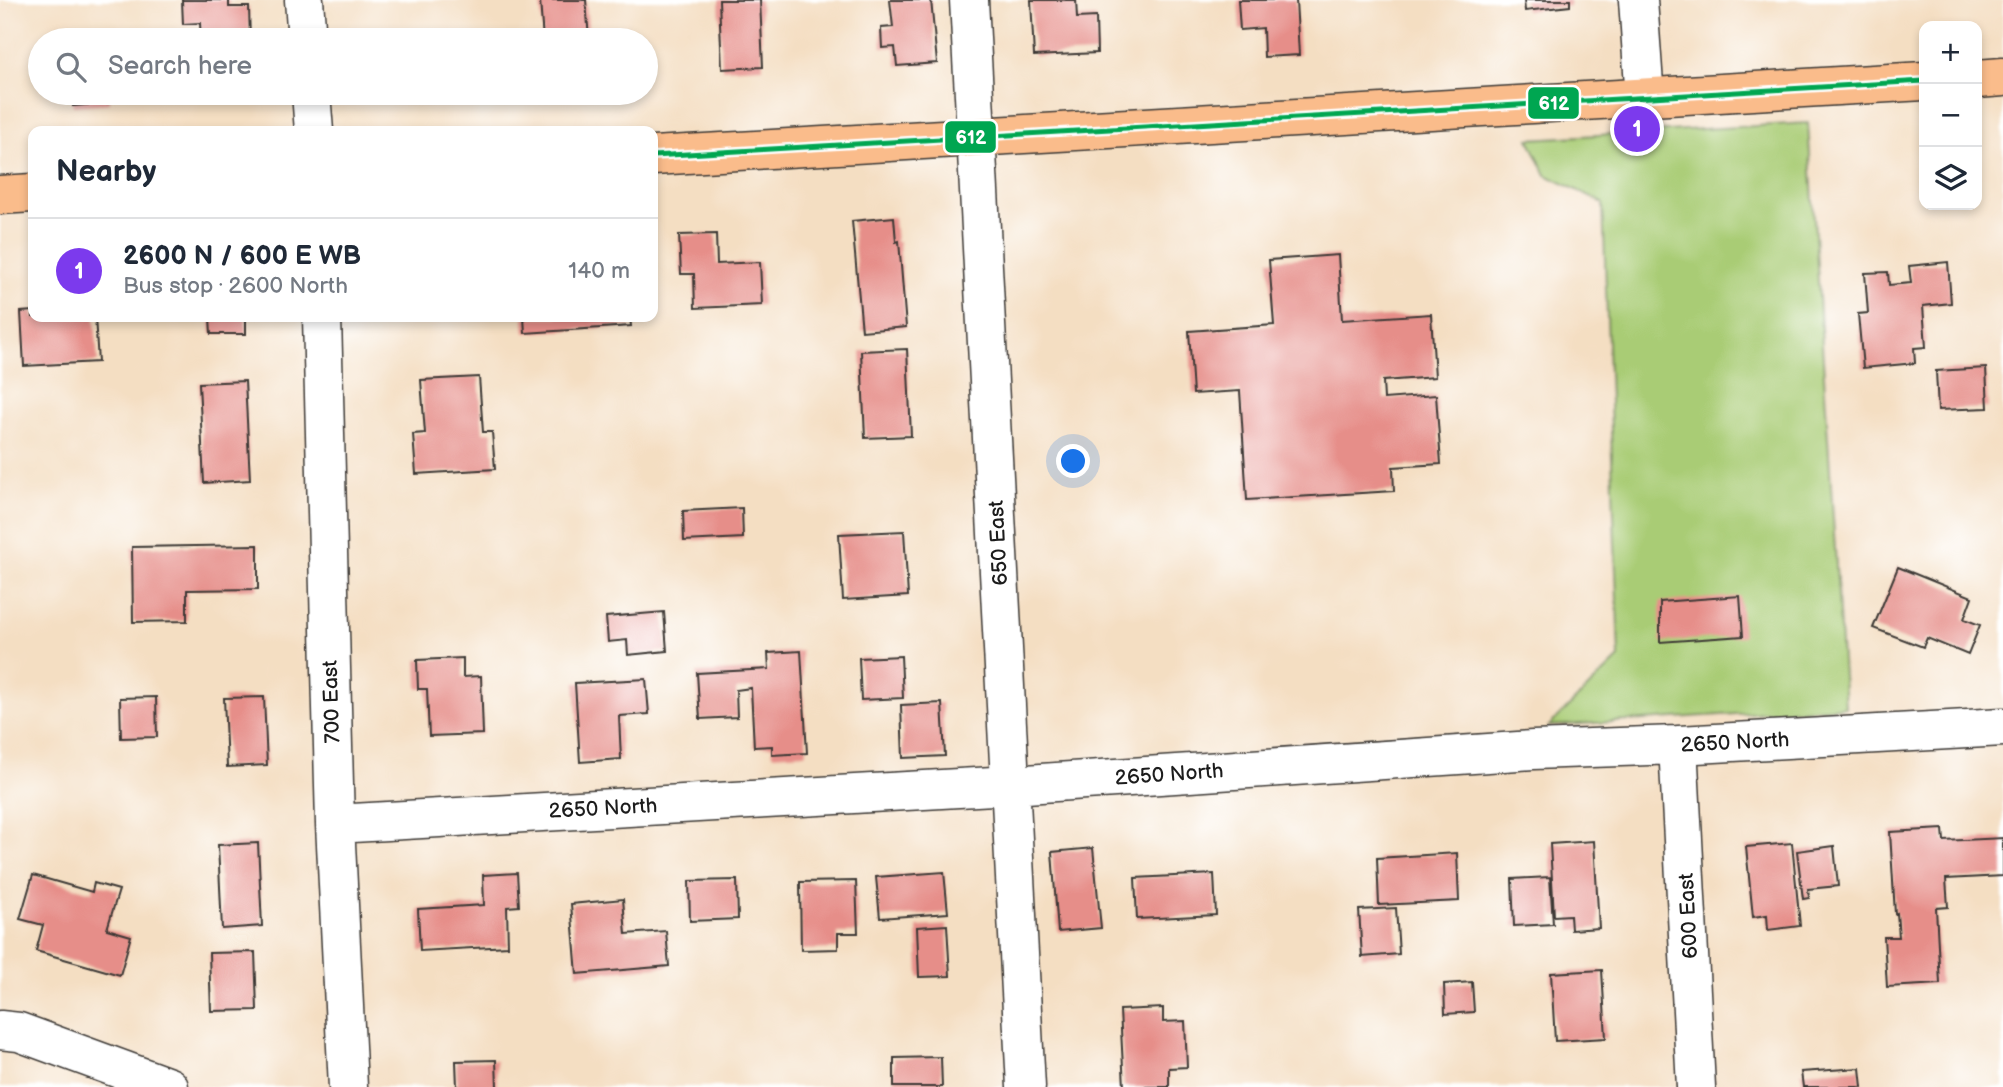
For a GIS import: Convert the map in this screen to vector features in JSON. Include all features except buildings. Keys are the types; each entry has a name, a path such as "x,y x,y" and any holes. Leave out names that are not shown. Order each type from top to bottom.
{"main road":[{"path":"1982,79 2003,77"},
{"path":"658,156 1919,81"},
{"path":"0,195 28,193"}],"street":[{"path":"304,0 306,28"},
{"name":"650 East","path":"969,0 1026,1087"},
{"path":"1638,0 1645,99"},
{"path":"312,105 314,126"},
{"name":"700 East","path":"322,322 335,824 348,1087"},
{"name":"2650 North","path":"335,824 1010,785 1534,750 2003,727"},
{"name":"600 East","path":"1678,745 1696,1087"},
{"path":"0,1030 19,1032 169,1087"}],"green space":[{"path":"1808,123 1845,707 1549,726 1619,658 1603,203 1546,175 1529,139"}],"transit line":[{"name":"612","path":"658,156 1919,81"}],"place":[{"name":"2600 N / 600 E WB","path":"1637,129"}]}
